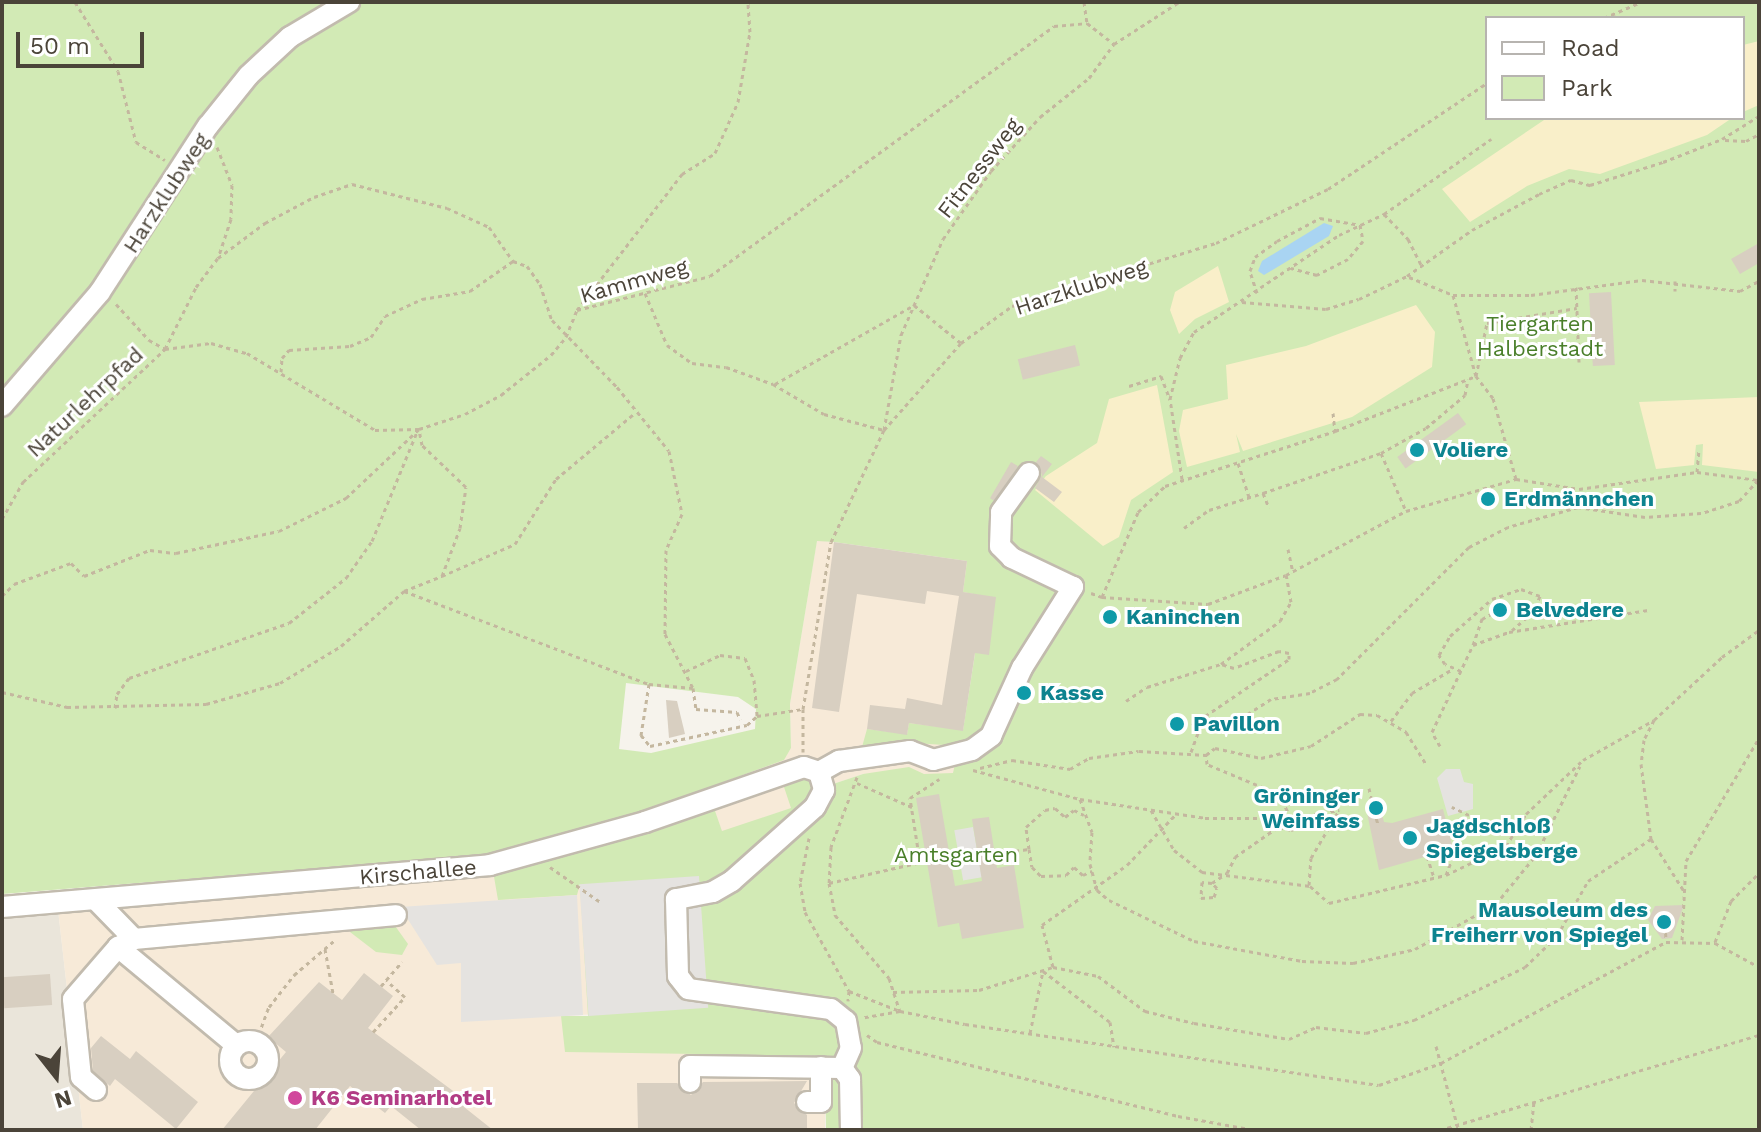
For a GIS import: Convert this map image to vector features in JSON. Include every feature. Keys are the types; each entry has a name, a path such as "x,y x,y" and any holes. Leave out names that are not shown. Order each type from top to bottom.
{"street":[{"name":"Harzklubweg","path":"2,406 100,292 208,126 249,75 290,37 349,2"},
{"path":"1029,473 1001,512 1000,546 1012,558 1073,587"},
{"name":"Kirschallee","path":"2,907 490,865 645,822 839,761 856,762 910,751 933,760 972,750 991,736 1022,668 1073,587"},
{"path":"807,1102 821,1102 832,1068 851,1048 846,1021 817,1004 688,989 678,976 676,899 713,892 732,881 815,807 824,790 812,770"},
{"path":"97,901 126,943 246,1044 266,1051 269,1068 255,1078 236,1074 230,1057 246,1044"},
{"path":"96,1090 81,1077 73,999 126,943 396,915"},
{"path":"690,1082 690,1066 775,1075 832,1068 850,1079 851,1130"}],"path":[{"path":"75,2 118,71 136,142 179,170"},
{"path":"577,310 682,174 715,153 738,102 750,32 748,2"},
{"path":"1084,2 1087,23 1114,44 1179,2"},
{"path":"1609,16 1641,2"},
{"name":"Kammweg","path":"2,596 14,584 71,563 84,576 150,550 176,553 279,531 346,498 419,429 465,414 501,395 566,337 577,310 710,276 1054,26 1087,23"},
{"name":"Fitnessweg","path":"884,430 893,359 943,239 991,171 1040,117 1089,78 1114,44"},
{"name":"Harzklubweg","path":"812,770 803,709 831,542 884,430 961,343 1012,306 1216,243 1328,189 1485,84"},
{"path":"1242,302 1326,309 1407,276 1472,230 1539,194 1571,180 1590,185 1611,179 1722,139 1759,116"},
{"path":"208,126 232,185 231,219 218,258"},
{"path":"1722,139 1746,141 1759,134"},
{"path":"1170,399 1180,358 1194,332 1360,225 1384,214 1491,139"},
{"name":"Naturlehrpfad","path":"2,519 23,482 165,349 196,287 218,258 265,223 314,197 352,184 447,208 489,227 513,261 527,266 540,284 552,320 617,387 635,413 669,451 679,482 682,514 666,550 665,634 686,671"},
{"path":"1384,214 1408,239 1422,267"},
{"path":"1257,294 1250,271 1255,257 1277,241 1320,218 1360,225"},
{"path":"1291,268 1317,275 1348,259 1363,241 1360,225"},
{"path":"281,374 282,358 289,350 350,346 371,337 385,316 422,299 470,291 513,261"},
{"path":"1407,276 1453,295 1484,299 1576,287 1675,281 1740,291 1759,281"},
{"path":"1675,281 1675,291"},
{"path":"1576,287 1579,362"},
{"path":"100,292 165,349"},
{"path":"645,293 667,345 692,363 726,367 773,384 824,414 884,430"},
{"path":"1453,295 1476,376 1493,398 1516,479"},
{"path":"773,384 914,305 961,343"},
{"path":"1476,376 1487,323 1577,308"},
{"name":"Naturlehrpfad","path":"165,349 211,343 247,353 375,430 419,429"},
{"path":"1129,386 1161,376 1170,399 1182,479"},
{"path":"1102,597 1146,499 1182,479 1335,431 1476,376"},
{"path":"1184,528 1209,510 1381,453 1454,408 1465,395 1468,379"},
{"path":"2,692 67,707 115,708 206,704 280,683 341,646 404,591 515,544 556,479 635,413"},
{"path":"1333,413 1335,431"},
{"path":"419,429 422,445 466,487 460,528 442,576"},
{"path":"115,708 117,694 129,678 289,623 346,578 372,541 419,429"},
{"path":"1697,472 1699,450"},
{"path":"1381,453 1406,511"},
{"path":"1238,463 1249,497"},
{"path":"1073,587 1102,597 1208,604 1293,572 1406,511 1516,479 1579,489 1697,472 1758,480"},
{"path":"1221,664 1234,668 1279,651 1289,653 1289,659 1242,695 1192,725 1200,727 1243,721 1271,699 1310,693 1337,679 1469,547 1508,527 1578,507 1645,517 1713,511 1739,501 1758,480"},
{"path":"1263,493 1269,508"},
{"path":"1288,549 1293,572"},
{"path":"1126,701 1147,687 1221,664 1280,621 1291,602 1286,575"},
{"path":"1461,671 1452,669 1439,655 1476,611 1492,599 1521,589 1540,596 1533,612 1509,632"},
{"path":"404,591 454,614 514,629 649,684 693,688"},
{"path":"1473,645 1509,632 1648,610"},
{"path":"1440,746 1432,732 1482,619 1493,613"},
{"path":"1151,810 1174,850 1202,872 1310,886 1337,904 1446,875 1506,846 1526,814 1583,760 1654,720 1722,657 1759,630"},
{"path":"740,719 737,712 696,709 693,688 686,671 720,655 745,658 754,680 757,716"},
{"path":"1391,721 1412,693 1452,669"},
{"path":"649,684 641,735 650,746 747,725 757,716 803,709"},
{"path":"1310,886 1306,873 1339,810 1291,818 1176,814 1080,799 973,770 1012,760 1070,769 1089,758 1139,751 1206,755 1225,747 1261,758 1311,746 1360,714 1391,721 1406,732 1427,765"},
{"path":"1654,720 1644,740 1641,764 1651,839 1686,893"},
{"path":"1191,752 1200,727"},
{"path":"1682,940 1686,861 1759,738"},
{"path":"1206,755 1207,764 1223,774 1279,794 1291,818"},
{"path":"1080,799 1092,832 1092,871 1097,890 1194,941 1302,961 1381,959 1415,949 1496,904 1536,855 1550,817 1583,760"},
{"path":"856,762 857,783 831,847 829,883 835,915 853,940 875,958 900,1011"},
{"path":"920,862 910,798 939,779"},
{"path":"857,783 912,807"},
{"path":"1369,788 1378,824"},
{"path":"815,807 800,883 805,912 849,991 846,1021"},
{"path":"1446,875 1469,815 1452,807"},
{"path":"1086,815 1074,810 1065,817 1055,808 1045,810 1026,827 1032,867 1041,876 1066,875 1074,867 1083,875 1092,871"},
{"path":"1053,967 1042,925 1097,890 1176,814"},
{"path":"1212,883 1217,888 1214,897 1201,898 1202,882 1212,883 1227,873 1235,857 1291,818"},
{"path":"1279,827 1291,830 1307,824 1327,829"},
{"path":"893,992 979,990 1053,967 1098,976 1145,1011 1194,1023 1289,1039 1316,1027 1366,1033 1414,1020 1525,967 1557,936 1588,881 1651,839"},
{"path":"1007,852 1029,849"},
{"path":"530,853 599,901"},
{"path":"1427,856 1434,878"},
{"path":"829,883 926,861"},
{"path":"1715,943 1731,901 1759,873"},
{"path":"1665,925 1666,942"},
{"path":"246,1044 294,975 342,933"},
{"path":"849,991 900,1011 1114,1047 1379,1085 1441,1063 1666,942 1715,943 1759,967"},
{"path":"325,949 333,993"},
{"path":"381,986 402,962"},
{"path":"1029,1033 1043,971"},
{"path":"1043,971 1110,1022 1114,1047"},
{"path":"373,1032 405,997 386,980"},
{"path":"846,1021 900,1011"},
{"path":"846,1021 877,1042 1255,1130"},
{"path":"1440,1130 1458,1128 1534,1101 1759,1035"},
{"path":"1436,1046 1458,1128"},
{"path":"1531,1130 1534,1101"}],"shaded area":[{"path":"817,540 968,561 984,595 963,731 1060,800 863,774 815,790 784,784 792,808 722,832 714,809 579,884 699,876 708,1008 561,1016 826,1056 825,1130 83,1130 56,892 486,855 642,812 783,760 791,748 790,704"},
{"path":"1446,769 1460,769 1464,782 1473,784 1473,809 1448,816 1437,778"},
{"path":"973,827 982,877 963,881 954,830"},
{"path":"699,876 708,1008 589,1016 579,884"},
{"path":"56,892 83,1130 2,1130 2,894"},
{"path":"577,895 583,1015 461,1022 461,963 437,965 400,907"}],"green space":[{"path":"2,2 1759,2 1759,1130 826,1130 825,1056 565,1052 561,1016 588,1016 580,884 577,895 498,900 493,871 714,808 722,831 791,808 783,784 807,776 815,790 863,774 909,767 924,774 953,773 959,746 914,743 863,752 862,747 867,729 907,734 909,723 963,730 984,596 963,592 967,561 817,541 790,704 791,748 784,760 642,812 486,855 2,894","holes":["626,683 738,697 756,709 755,729 651,753 619,749"]},
{"path":"393,923 408,944 402,955 376,952 350,932 353,926"}],"sand":[{"path":"1759,41 1759,105 1745,111 1745,44"},
{"path":"1544,120 1729,120 1707,135 1600,174 1569,169 1527,186 1470,222 1442,189"},
{"path":"1218,266 1229,302 1195,319 1179,334 1170,310 1175,292"},
{"path":"1416,305 1435,332 1432,367 1352,417 1243,451 1236,434 1240,452 1187,467 1179,431 1183,410 1228,399 1226,365 1306,346"},
{"path":"1157,385 1173,472 1131,500 1119,537 1103,546 1035,490 1046,476 1097,443 1109,399"},
{"path":"1759,397 1759,472 1702,465 1703,444 1696,445 1694,465 1656,469 1639,402"}],"water":[{"path":"1324,223 1333,226 1329,236 1264,275 1258,271 1262,261"}],"building":[{"path":"1759,243 1759,263 1740,274 1731,259"},
{"path":"1611,292 1615,365 1593,366 1589,293"},
{"path":"1075,345 1080,365 1023,380 1018,359"},
{"path":"1458,413 1466,424 1406,468 1397,457"},
{"path":"1041,456 1052,464 1042,477 1062,492 1054,502 1035,488 1042,475 1036,462"},
{"path":"1011,462 1018,466 997,502 990,498"},
{"path":"834,542 967,561 963,592 996,597 989,655 975,653 963,731 909,723 907,735 867,729 870,705 905,709 907,698 942,705 959,596 927,591 925,604 857,594 839,712 812,708"},
{"path":"666,700 677,701 685,734 669,738"},
{"path":"939,794 955,886 982,881 972,819 989,817 997,868 1014,865 1024,928 962,939 959,923 938,927 916,798"},
{"name":"Jagdschloß Spiegelsberge","path":"1379,804 1384,822 1392,823 1443,809 1453,849 1379,870 1366,808"},
{"name":"Mausoleum des Freiherr von Spiegel","path":"1684,905 1672,938 1662,939 1648,920 1655,906"},
{"path":"364,973 393,996 368,1028 468,1102 464,1107 493,1130 421,1130 391,1106 385,1113 350,1086 315,1130 222,1130 286,1052 268,1037 319,982 342,1000"},
{"path":"50,974 52,1005 4,1008 2,977"},
{"path":"101,1036 130,1059 136,1051 198,1102 176,1129 115,1079 110,1086 93,1071 91,1048"},
{"path":"807,1081 794,1103 807,1115 807,1130 638,1130 637,1083 677,1083 691,1095 703,1082"}],"place":[{"name":"Voliere","path":"1417,450"},
{"name":"Erdmännchen","path":"1488,499"},
{"name":"Belvedere","path":"1500,610"},
{"name":"Kaninchen","path":"1110,617"},
{"name":"Kasse","path":"1024,693"},
{"name":"Pavillon","path":"1177,724"},
{"name":"Gröninger Weinfass","path":"1376,808"},
{"name":"Jagdschloß Spiegelsberge","path":"1410,838"},
{"name":"Mausoleum des Freiherr von Spiegel","path":"1664,922"},
{"name":"K6 Seminarhotel","path":"295,1098"}],"park label":[{"name":"Tiergarten Halberstadt","path":"1540,336"},
{"name":"Amtsgarten","path":"956,855"}]}
